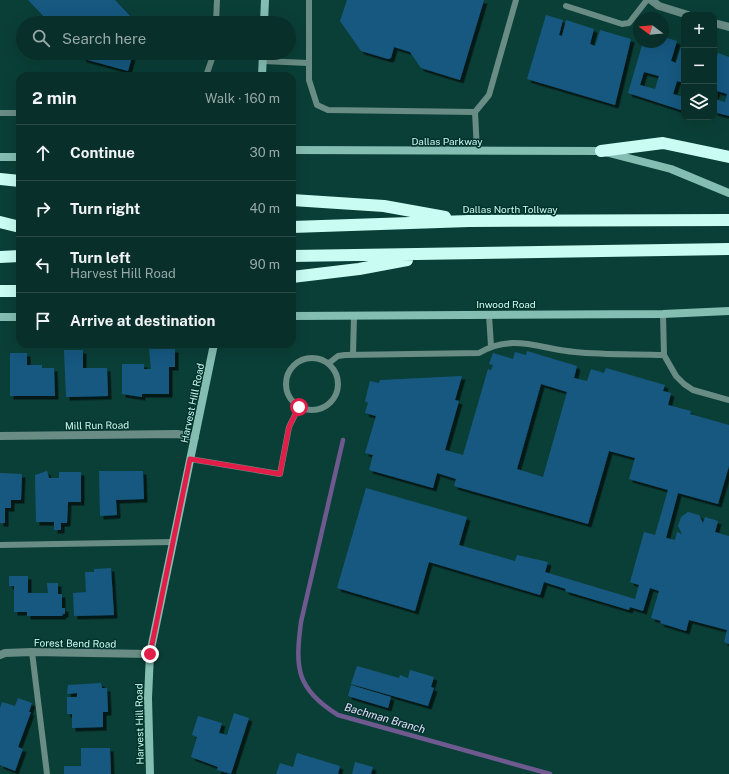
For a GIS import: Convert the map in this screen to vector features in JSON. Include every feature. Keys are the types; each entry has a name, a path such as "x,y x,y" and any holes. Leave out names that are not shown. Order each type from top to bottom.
{"highway":[{"path":"602,151 663,143 729,157"},
{"path":"0,179 16,181"},
{"path":"296,200 384,206 469,221"},
{"name":"Dallas North Tollway","path":"296,226 469,221 729,220"},
{"path":"0,222 16,226"},
{"path":"0,228 16,227"},
{"path":"296,256 729,250"},
{"path":"296,277 359,269 441,254"},
{"path":"0,256 16,256"},
{"path":"0,291 16,291"}],"main road":[{"path":"264,16 265,0"},
{"path":"262,72 263,60"},
{"name":"Dallas Parkway","path":"296,150 602,151"},
{"path":"602,151 671,169 729,193"},
{"path":"0,157 16,157"},
{"name":"Inwood Road","path":"296,316 663,314 725,312 729,314"},
{"path":"0,316 16,316"},
{"name":"Harvest Hill Road","path":"150,774 150,654 213,348"}],"street":[{"path":"650,0 659,6 681,13"},
{"path":"717,24 729,27"},
{"name":"Mill Run Road","path":"0,436 177,434 195,437"},
{"name":"Forest Bend Road","path":"0,655 5,653 32,652 150,654"}],"lane":[{"path":"216,16 217,0"},
{"path":"309,0 308,80 317,105 328,110 475,112"},
{"path":"477,151 475,112 489,96 516,0"},
{"path":"566,6 622,24 629,23 647,0"},
{"path":"207,72 212,60"},
{"path":"286,60 308,63"},
{"path":"0,113 16,113"},
{"path":"489,314 491,346"},
{"path":"663,314 664,355 668,366 684,384 693,390 729,400"},
{"path":"353,354 354,316"},
{"path":"329,364 338,356 353,354 479,353 491,346 512,342 528,343 573,352 664,355"},
{"path":"312,357 321,359 329,364 335,371 338,379 335,396 330,403 315,410 299,407 293,402 286,387 289,370 295,363 303,359 312,357"},
{"path":"190,459 280,474 289,427 299,407"},
{"path":"0,545 172,542"},
{"path":"32,652 47,774"}],"building":[{"path":"28,0 115,0 130,16 43,16"},
{"path":"347,0 484,0 460,80 421,68 410,52 394,47 391,58 388,59 361,51 340,21"},
{"path":"546,15 563,20 559,35 562,36 566,20 594,29 590,44 595,46 600,30 631,39 615,105 527,79"},
{"path":"669,39 677,41 671,61 676,63 681,46 681,82 677,81 673,94 681,96 681,110 628,93 641,48 669,48","holes":["644,72 659,76 655,89 640,85"]},
{"path":"718,53 729,57 729,116 717,113 717,100 725,102 727,94 717,91"},
{"path":"88,60 131,60 128,71"},
{"path":"149,349 175,349 175,367 169,367 169,394 142,394 142,397 122,394 122,364 144,364 144,369 151,369"},
{"path":"64,350 83,350 83,368 107,368 108,396 66,397"},
{"path":"527,351 577,366 574,378 587,381 591,369 604,373 606,368 665,385 663,391 671,393 668,405 691,411 690,414 729,425 729,466 718,504 678,493 666,538 675,540 677,532 682,534 678,526 681,517 688,512 699,515 703,523 705,517 718,521 715,532 729,536 729,644 724,642 727,630 689,620 686,631 660,623 661,621 651,618 659,591 650,588 643,611 630,607 629,610 565,591 566,589 544,582 540,595 429,562 415,611 337,588 366,488 467,517 459,545 515,561 517,555 548,562 545,572 635,599 639,585 630,582 644,532 655,535 668,490 629,479 635,458 609,451 588,524 454,486 456,479 437,473 433,488 369,470 373,455 365,453 376,416 365,413 368,403 365,401 370,381 379,383 380,380 462,376 455,400 459,401 445,450 463,455 488,369 491,370 493,365 489,364 493,353 513,359 515,352 526,355","holes":["541,384 567,392 543,477 517,469"]},
{"path":"10,353 27,353 27,365 42,365 42,368 54,368 55,396 10,396"},
{"path":"47,471 49,478 59,478 59,472 81,472 81,502 68,502 67,523 61,523 61,530 54,530 54,522 36,522 35,475"},
{"path":"99,471 143,471 144,499 116,500 117,515 100,516"},
{"path":"0,473 22,474 21,500 11,500 11,508 5,508 5,523 0,523"},
{"path":"111,568 114,615 74,616 73,593 86,592 85,572 94,572 94,569"},
{"path":"9,576 28,576 28,593 48,593 47,583 58,583 58,594 62,594 62,608 65,608 65,614 62,616 27,616 27,612 14,612 14,586 9,586"},
{"path":"357,666 399,678 400,675 408,678 410,670 434,677 431,687 434,688 428,706 351,684"},
{"path":"101,683 102,688 107,688 108,712 103,712 103,727 72,728 72,714 67,714 67,697 77,697 77,693 67,694 68,685"},
{"path":"351,685 391,697 388,708 348,696"},
{"path":"18,698 32,703 29,712 31,712 18,747 23,749 15,771 0,765 0,708 2,702 15,706"},
{"path":"234,713 249,718 231,774 217,770 218,767 191,757 197,737 192,735 198,716 222,723 219,733 227,735"},
{"path":"81,748 110,748 111,774 64,774 64,766 81,766"},
{"path":"297,753 340,766 338,774 276,774 280,763 293,767"},
{"path":"355,762 373,767 371,774 352,774"}],"waterway":[{"name":"Bachman Branch","path":"343,440 301,622 298,652 299,665 306,686 314,696 338,715 550,774"}],"route":[{"path":"150,654 190,459 280,474 289,427 299,407"}]}
